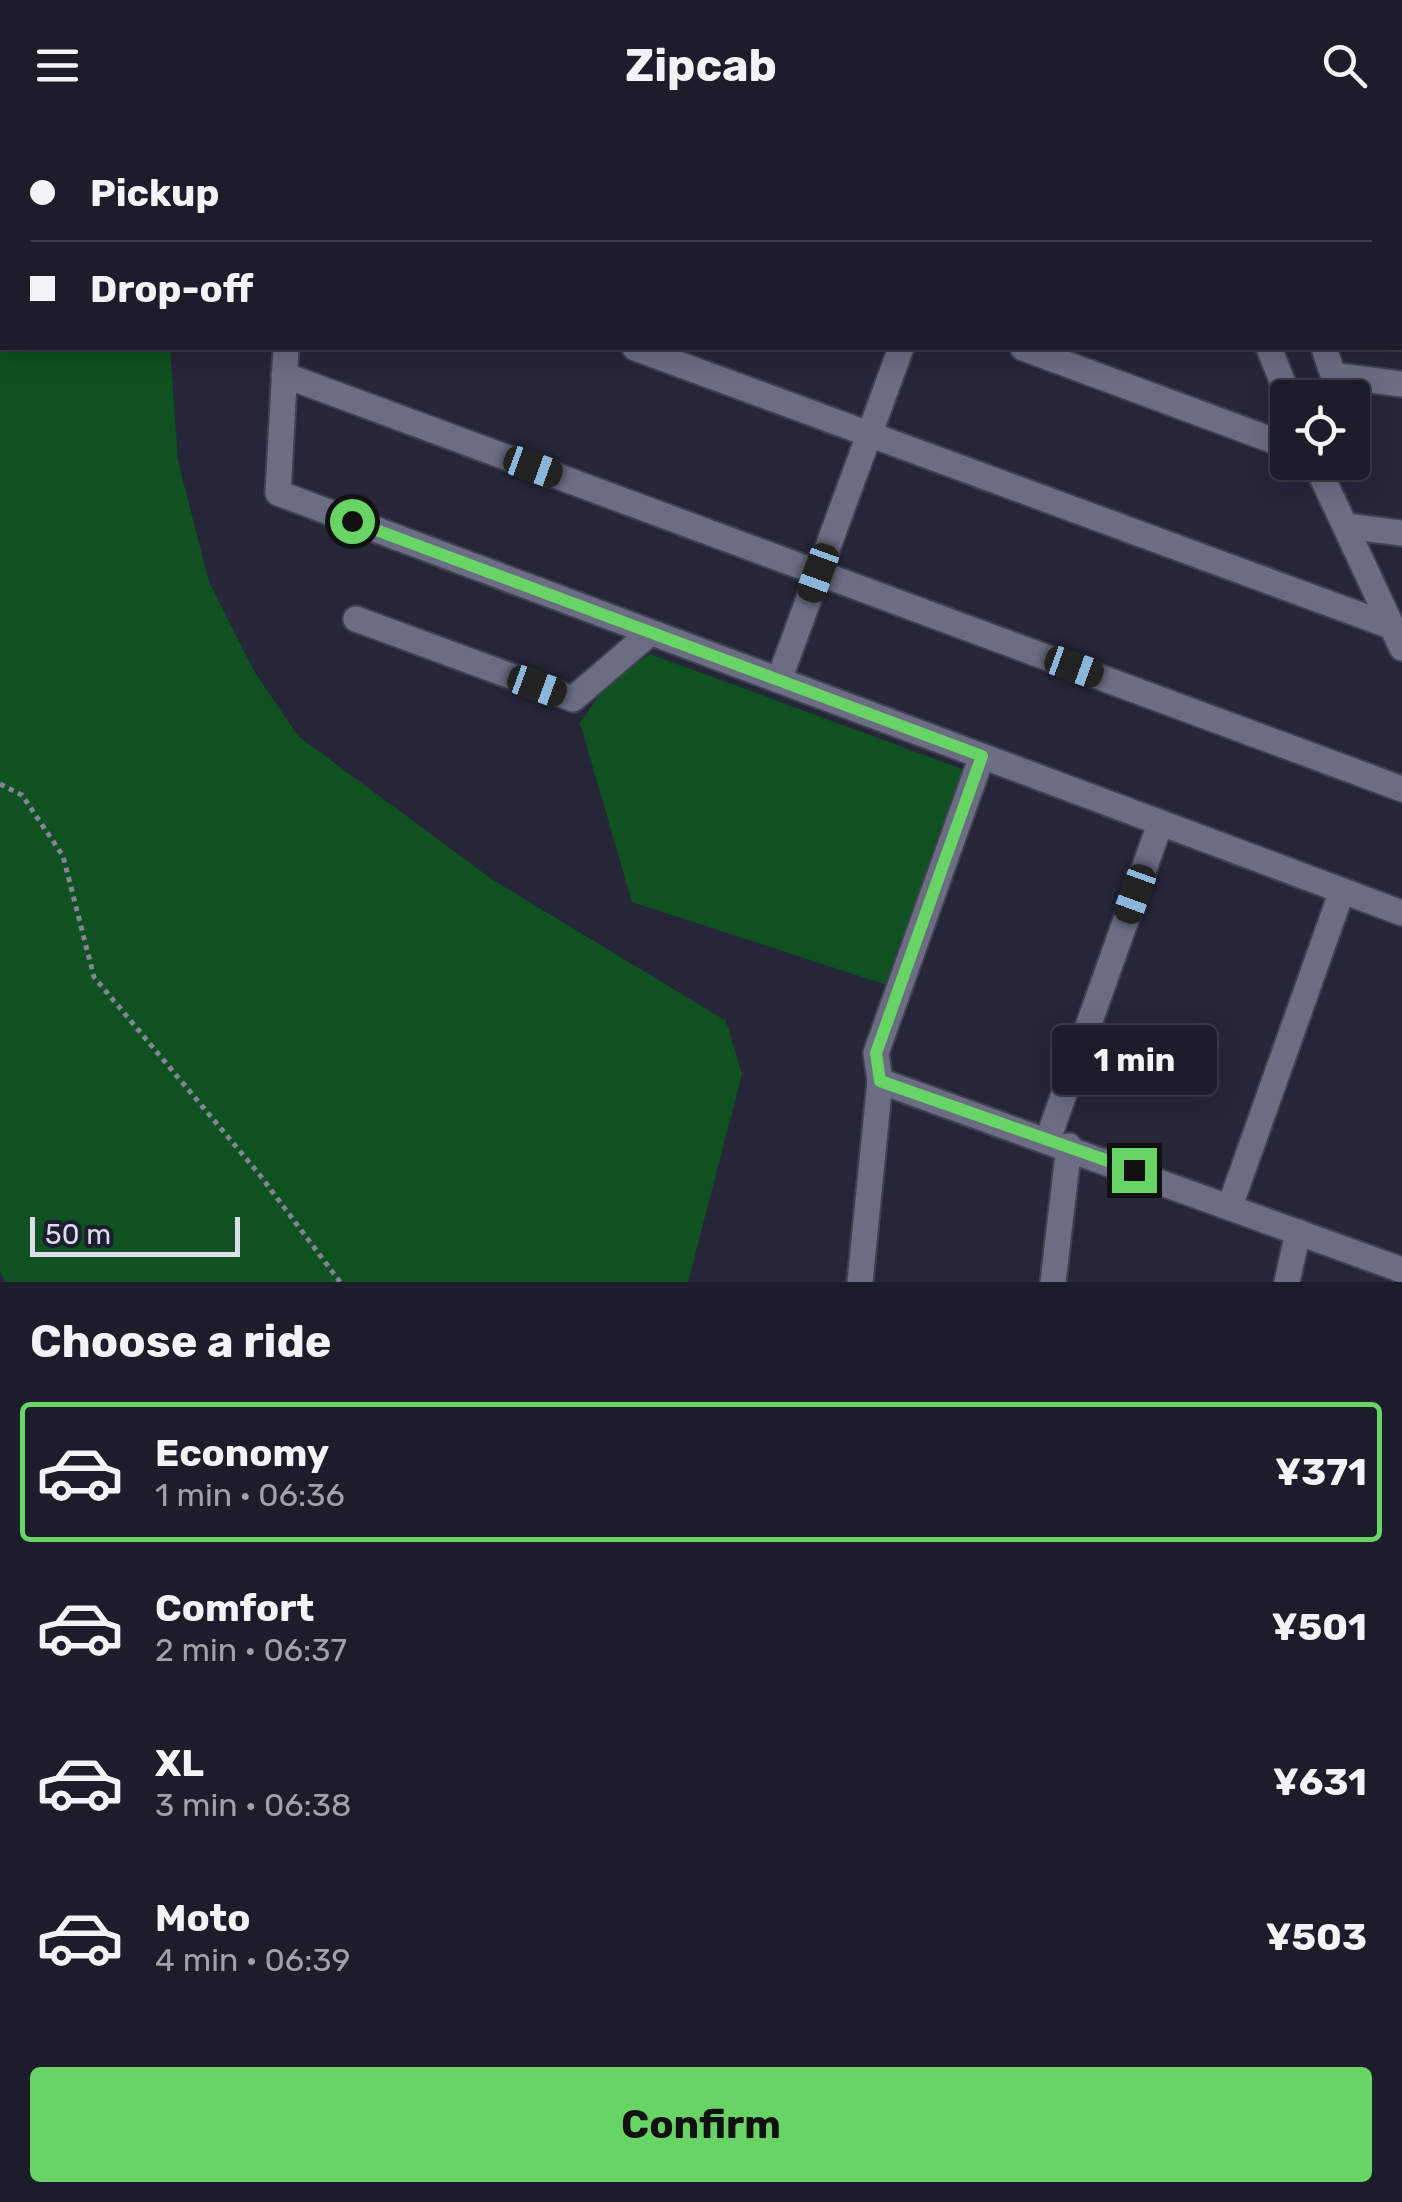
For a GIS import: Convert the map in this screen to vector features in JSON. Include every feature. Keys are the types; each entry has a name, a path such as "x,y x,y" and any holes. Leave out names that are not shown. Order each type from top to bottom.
{"street":[{"path":"286,350 278,493 1402,913"},
{"path":"640,350 870,434 1397,638"},
{"path":"779,680 900,350"},
{"path":"1028,350 1270,439"},
{"path":"1270,350 1282,380"},
{"path":"1325,350 1333,376 1402,384"},
{"path":"284,375 1402,788"},
{"path":"1324,480 1397,638"},
{"path":"1346,526 1402,533"},
{"path":"356,620 573,699 650,633"},
{"path":"860,1282 880,1081 876,1053 982,756"},
{"path":"1053,1282 1059,1142 1160,824"},
{"path":"1230,1206 1342,891"},
{"path":"880,1081 1059,1142 1402,1270"},
{"path":"1288,1282 1298,1232"}],"path":[{"path":"0,784 22,795 63,856 94,977 259,1174 340,1282"}],"green space":[{"path":"0,350 170,350 178,461 209,582 254,671 298,736 493,880 726,1021 742,1074 688,1282 5,1282 0,1270"},
{"path":"650,654 965,770 890,986 632,902 580,723 607,684"}],"route":[{"path":"352,521 982,756 876,1053 880,1081 1134,1170"}]}
